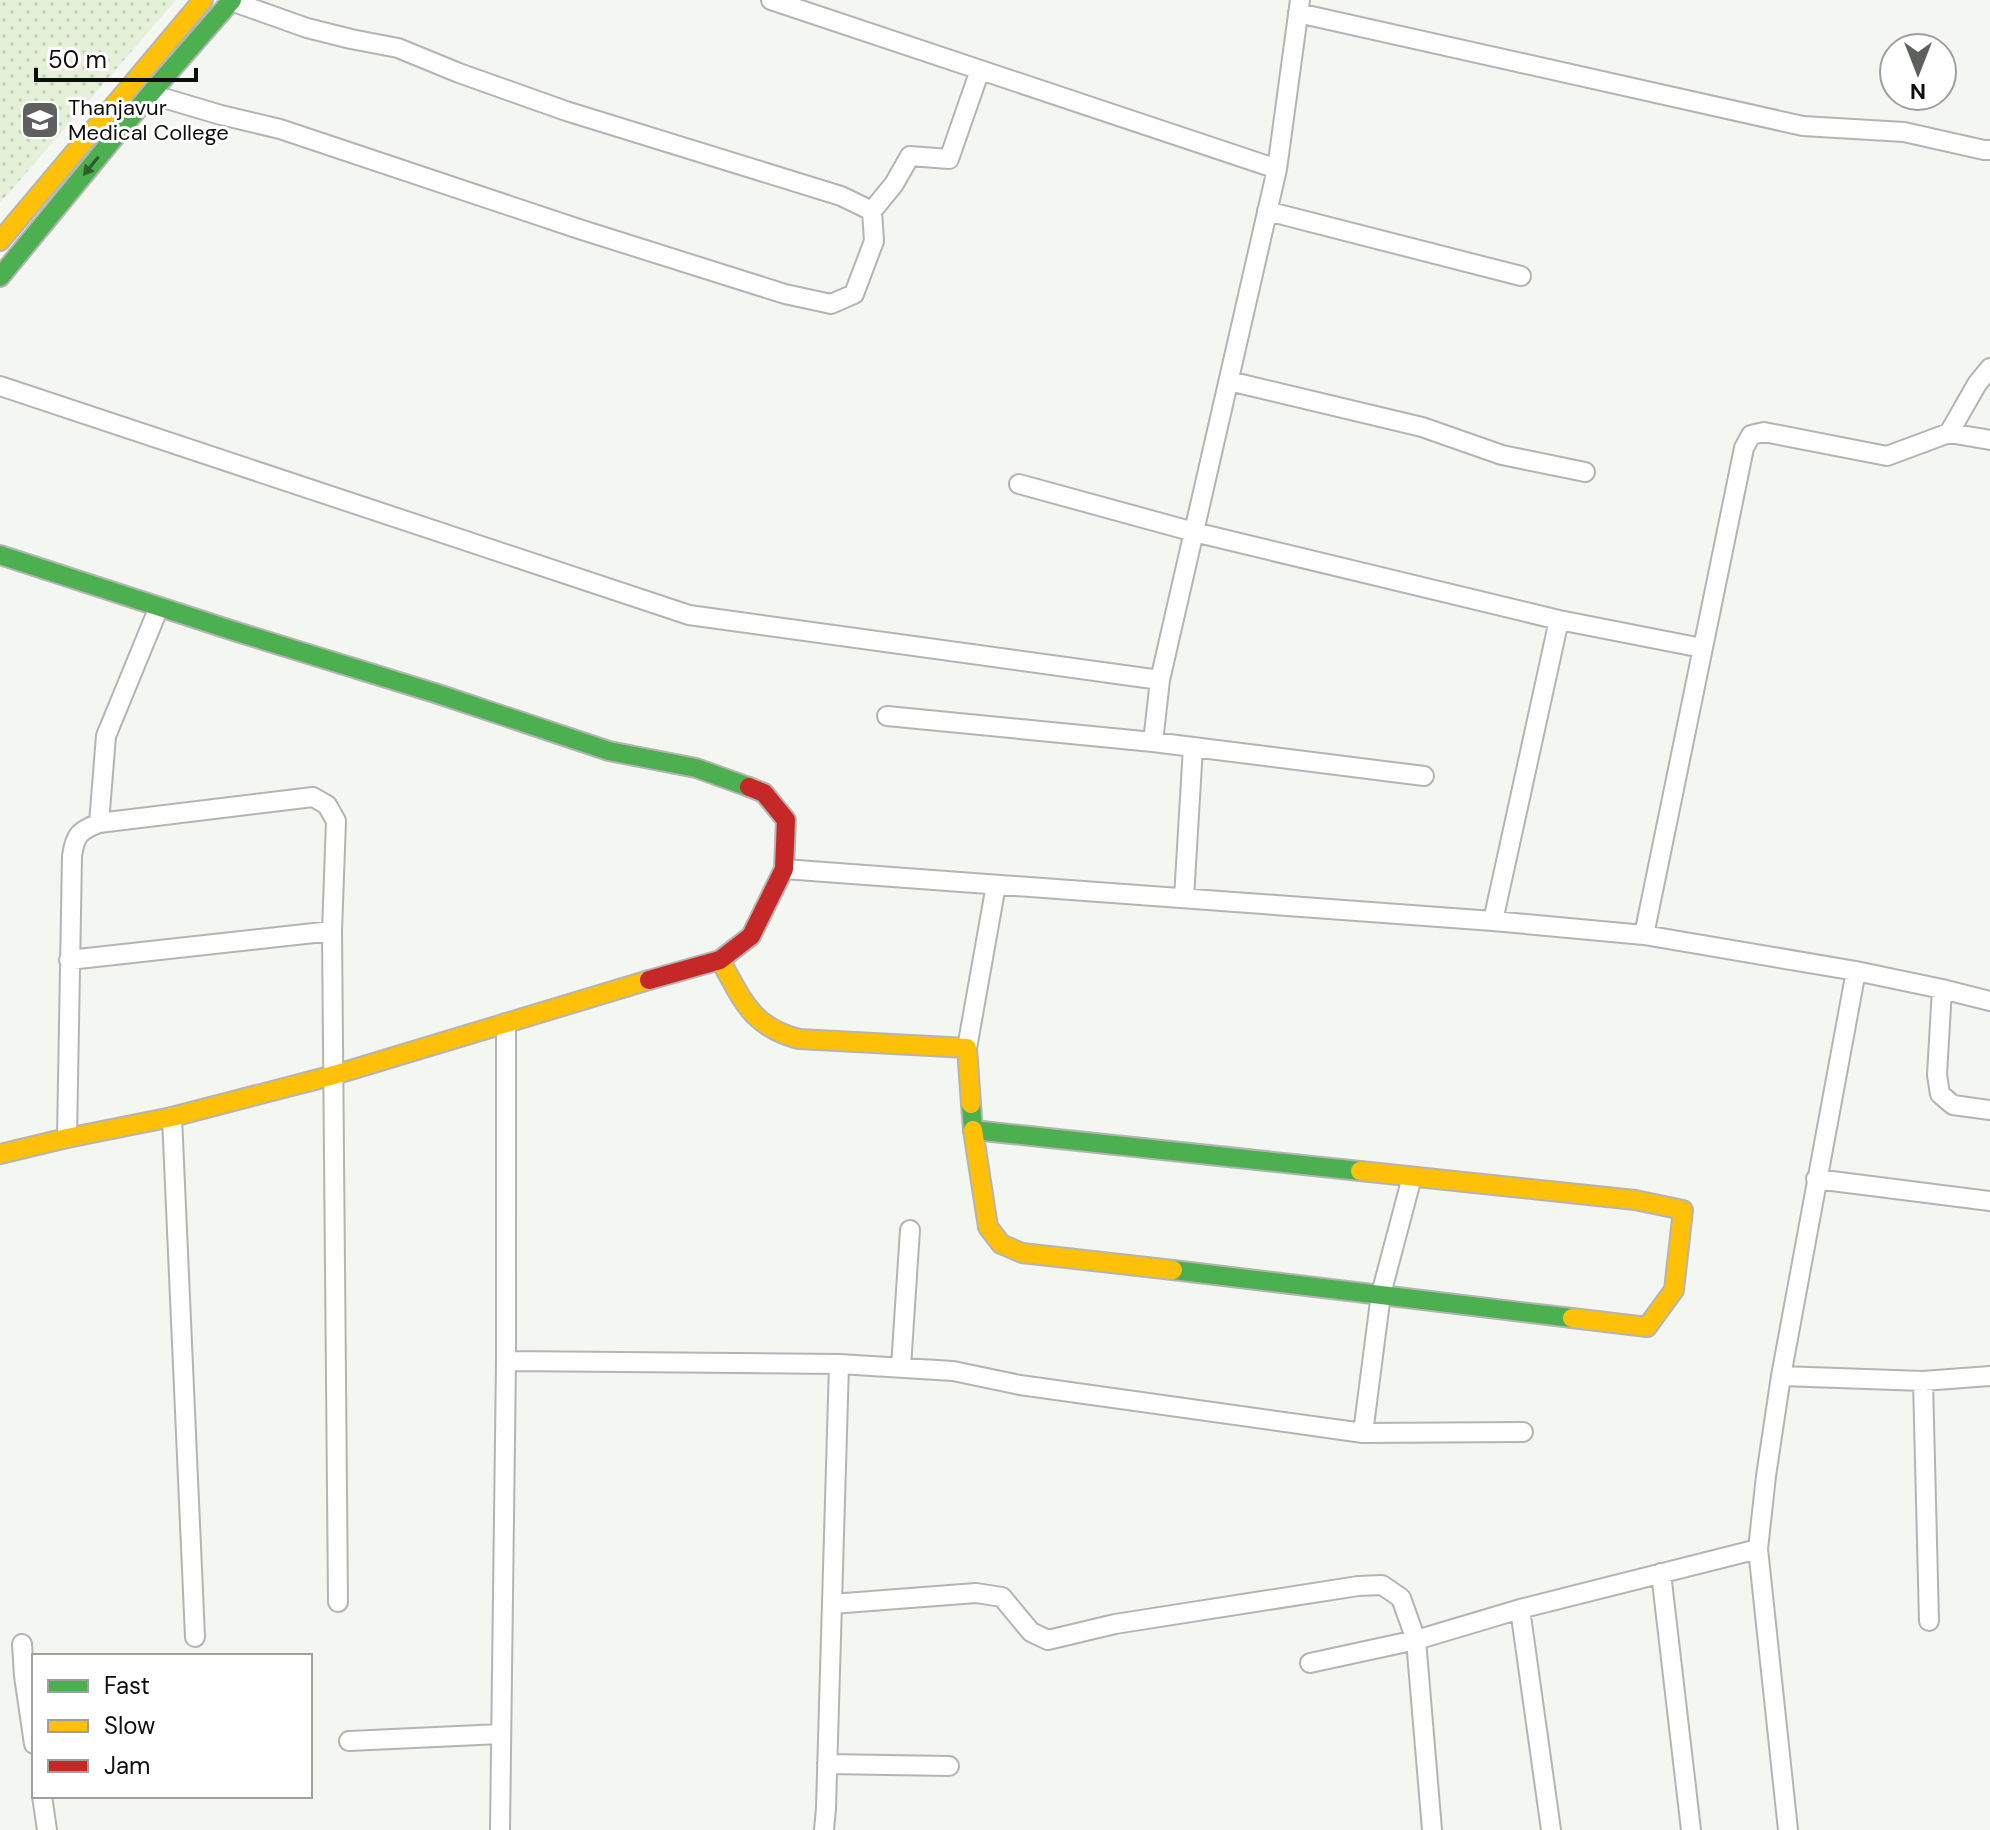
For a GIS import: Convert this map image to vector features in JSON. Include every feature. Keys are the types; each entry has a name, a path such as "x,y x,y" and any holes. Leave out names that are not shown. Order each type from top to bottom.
{"street":[{"path":"0,241 203,0"},
{"path":"0,277 231,0 307,28 398,48 566,111 841,196 872,211"},
{"path":"771,0 1277,169"},
{"path":"1153,742 1160,680 1277,169 1299,6 1803,126 1904,132 1990,150"},
{"path":"150,94 280,129 594,234 785,294 831,304 854,294 874,241 872,211 894,184 910,156 949,159 980,70"},
{"path":"1267,211 1521,276"},
{"path":"1949,433 1977,384 1990,368"},
{"path":"1229,381 1422,427 1502,455 1585,472"},
{"path":"0,386 689,615 1160,680"},
{"path":"1644,935 1744,448 1751,435 1764,432 1887,456 1949,433 1990,440"},
{"path":"1019,484 1194,532 1559,620 1702,648"},
{"path":"0,555 609,751 696,768 764,793 786,820 784,869 751,936 720,960 334,1075 172,1117 0,1154"},
{"path":"99,823 106,736 159,607"},
{"path":"1493,921 1559,620"},
{"path":"887,716 1153,742 1424,776"},
{"path":"1184,898 1193,747"},
{"path":"67,1138 74,840 83,829 99,823 313,797 327,805 336,821 332,931 338,1602"},
{"path":"784,869 1493,921 1644,935 1856,971 1990,1001"},
{"path":"973,1130 1635,1200 1683,1210 1674,1290 1647,1327 1022,1253 1001,1244 988,1227 973,1130 967,1048 996,885"},
{"path":"69,960 332,931"},
{"path":"720,960 750,1012 777,1033 799,1039 967,1048"},
{"path":"1788,1830 1758,1549 1781,1376 1856,971"},
{"path":"1942,989 1937,1075 1940,1094 1953,1105 1990,1110"},
{"path":"500,1830 506,1361 506,1023"},
{"path":"172,1117 195,1637"},
{"path":"1363,1433 1381,1294 1412,1177"},
{"path":"1816,1179 1990,1201"},
{"path":"901,1367 910,1230"},
{"path":"506,1361 901,1367 953,1371 1020,1385 1363,1433 1523,1432"},
{"path":"824,1830 839,1364"},
{"path":"1781,1376 1923,1381 1990,1376"},
{"path":"1923,1381 1929,1621"},
{"path":"1310,1663 1416,1640 1520,1609 1758,1549"},
{"path":"1661,1573 1691,1830"},
{"path":"832,1604 976,1593 1002,1597 1031,1632 1048,1640 1115,1624 1358,1586 1382,1585 1401,1598 1416,1640 1432,1830"},
{"path":"1520,1609 1551,1830"},
{"path":"22,1644 32,1730"},
{"path":"349,1741 501,1734"},
{"path":"827,1764 949,1766"},
{"path":"42,1798 47,1830"}],"green space":[{"name":"Thanjavur Medical College","path":"0,0 176,0 0,203"}],"traffic: fast":[{"path":"0,277 150,94 232,0"},
{"path":"0,555 609,751 696,768 749,787"},
{"path":"971,1104 973,1130 1360,1171"},
{"path":"1173,1270 1572,1318"}],"traffic: slow":[{"path":"0,241 203,0"},
{"path":"720,960 750,1010 782,1034 799,1039 967,1048 971,1104"},
{"path":"0,1154 172,1117 334,1075 649,980"},
{"path":"973,1130 988,1227 1001,1244 1022,1253 1173,1270"},
{"path":"1360,1171 1635,1200 1683,1210 1674,1290 1647,1327 1572,1318"}],"traffic: jam":[{"path":"649,980 720,960 751,936 784,869 786,820 764,793 749,787"}],"place":[{"name":"Thanjavur Medical College","path":"40,120"}]}
